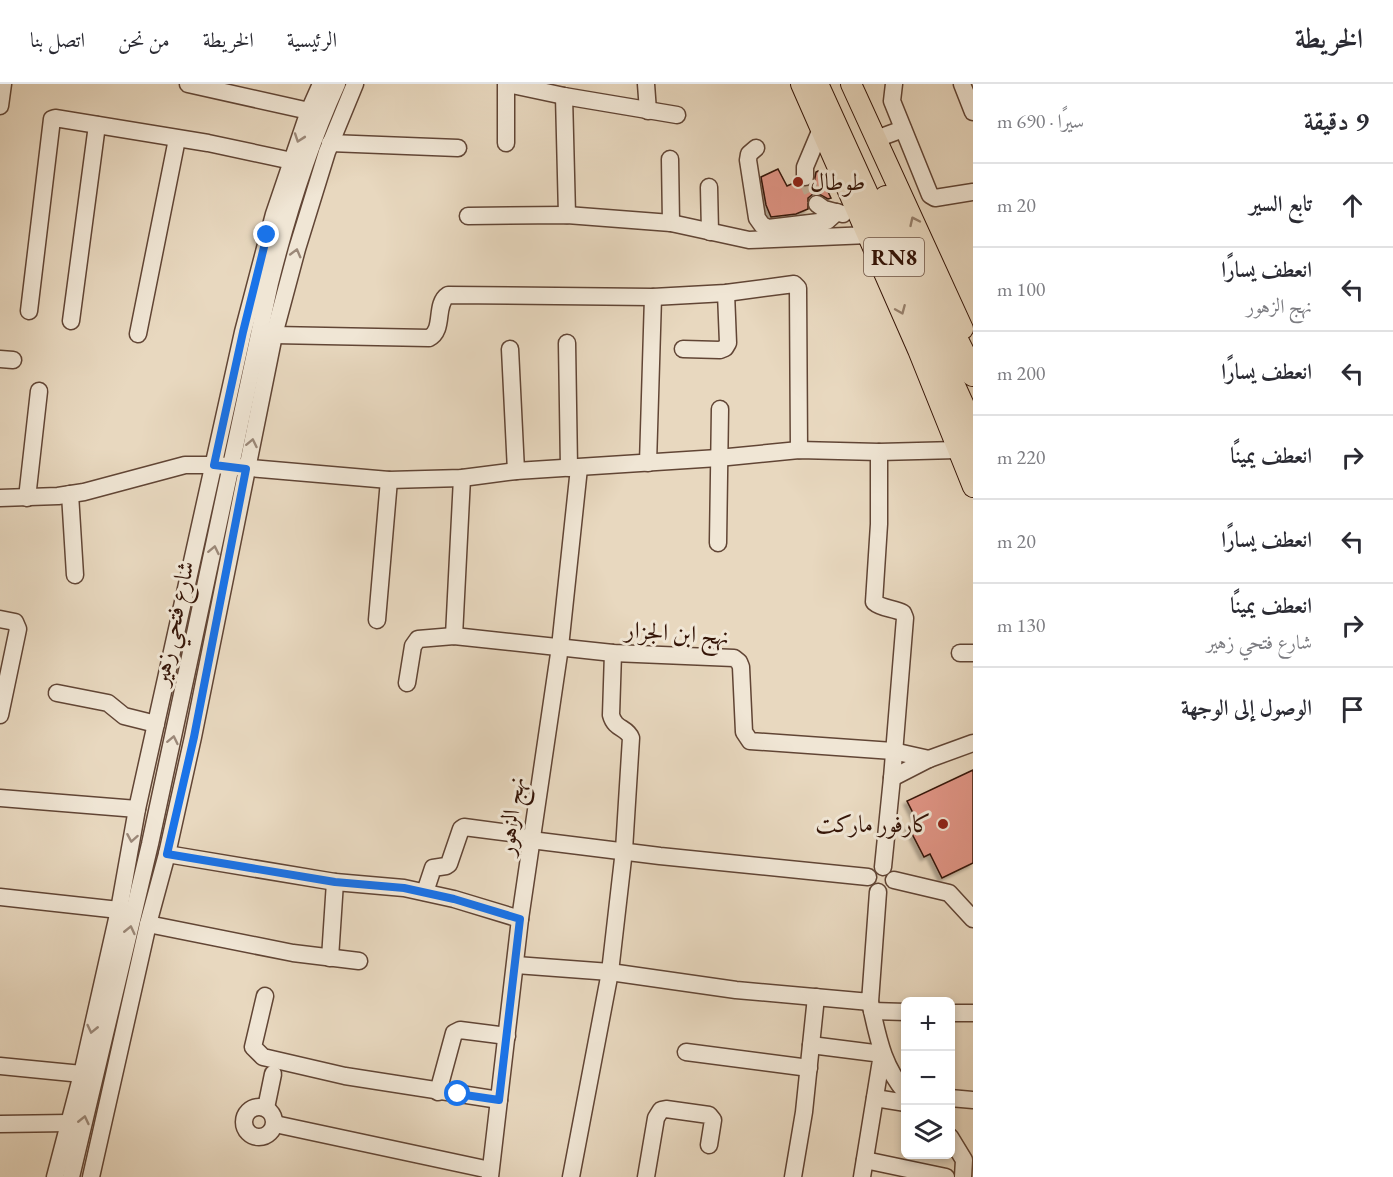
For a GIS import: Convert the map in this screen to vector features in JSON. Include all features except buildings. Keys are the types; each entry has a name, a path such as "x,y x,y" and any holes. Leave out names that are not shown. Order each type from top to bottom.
{"highway":[{"name":"RN8","path":"816,84 973,430"},
{"name":"RN8","path":"833,84 973,390"},
{"path":"903,236 973,374"},
{"path":"916,303 955,416 965,455"}],"main road":[{"path":"801,84 965,455 973,487"},
{"path":"851,84 973,351"}],"street":[{"path":"0,106 3,84"},
{"path":"188,84 309,111"},
{"name":"شارع فتحي زهير","path":"55,1177 82,1074 118,910 137,809 261,256 309,111 321,84"},
{"name":"شارع فتحي زهير","path":"70,1177 239,468 245,397 280,244 305,165 337,84"},
{"path":"91,1177 148,924 194,737 239,468 305,223 330,143 355,84"},
{"path":"506,143 507,84 677,116"},
{"path":"646,84 648,111"},
{"path":"894,84 892,101 932,196 973,192"},
{"path":"962,84 973,112"},
{"path":"564,96 567,215"},
{"path":"29,311 52,119 208,143 292,161"},
{"path":"71,321 97,125"},
{"path":"805,177 805,167 821,129"},
{"path":"876,140 903,129"},
{"path":"138,334 177,139"},
{"path":"330,143 458,148"},
{"path":"756,147 749,154 748,160 757,218 762,225 768,228 817,223 827,221 837,212"},
{"path":"670,159 670,223"},
{"path":"708,187 710,232"},
{"path":"817,204 865,227"},
{"path":"468,216 567,215 670,223 749,240 865,227"},
{"path":"274,335 429,338 436,332 443,299 448,295 653,297 726,293 794,284 798,288 799,450"},
{"path":"683,349 720,350 725,348 728,343 726,293"},
{"path":"648,463 653,297"},
{"name":"نهج الزهور","path":"490,1174 516,965 525,837 560,647 574,468 567,342"},
{"path":"510,349 516,471"},
{"path":"27,498 39,391"},
{"path":"718,543 720,410"},
{"path":"0,498 27,498 84,492 173,467 214,465 389,480 462,478 516,471 718,458 799,450 965,455"},
{"path":"879,453 879,524 874,602 877,605 900,611 904,618 893,751 888,873 888,890 878,892 870,886 868,877 873,869 888,873 950,893 973,919"},
{"path":"454,636 462,478"},
{"path":"377,620 389,480"},
{"path":"70,494 75,576"},
{"path":"0,619 15,622 18,633 0,715"},
{"name":"نهج ابن الجزار","path":"407,683 413,646 418,639 454,636 613,653 734,658 741,667 744,732 750,741 893,751"},
{"path":"571,1177 609,972 624,850 631,738 627,732 614,724 610,715 613,653"},
{"path":"57,693 108,703 124,716 156,724"},
{"path":"892,778 929,759 973,743"},
{"path":"893,751 929,759"},
{"path":"0,798 137,809"},
{"path":"425,892 433,868 449,864 461,829 464,827 692,860 868,877"},
{"path":"167,854 335,882 404,888 520,919"},
{"path":"330,958 335,882"},
{"path":"878,892 871,1007 882,1054 901,1087"},
{"path":"0,897 118,910"},
{"path":"148,924 293,953 359,961"},
{"path":"516,965 609,972 736,990 816,998 901,1011"},
{"path":"265,996 253,1047 263,1057 345,1076 499,1100"},
{"path":"793,1177 809,1068 816,998"},
{"path":"955,1013 973,1013"},
{"path":"438,1092 454,1034 460,1030 507,1036"},
{"path":"811,1045 882,1054"},
{"path":"686,1052 809,1068"},
{"path":"862,1177 882,1054"},
{"path":"0,1066 82,1074"},
{"path":"266,1108 273,1074"},
{"path":"875,1098 901,1102"},
{"path":"955,1098 973,1100"},
{"path":"256,1107 266,1108 273,1115 275,1124 266,1136 255,1137 247,1132 243,1122 247,1112 256,1107"},
{"path":"646,1177 656,1118 661,1110 709,1115 713,1120 709,1145"},
{"path":"0,1124 69,1123"},
{"path":"275,1124 490,1174"},
{"path":"955,1145 963,1160 963,1177"},
{"path":"865,1160 946,1177"}],"tunnel":[{"path":"805,177 817,204"}],"place":[{"name":"طوطال","path":"798,182"},
{"name":"كارفور ماركت","path":"943,824"}],"route":[{"path":"267,235 214,465 246,469 194,737 167,854 335,882 404,888 454,899 520,919 499,1100 458,1094"}]}
